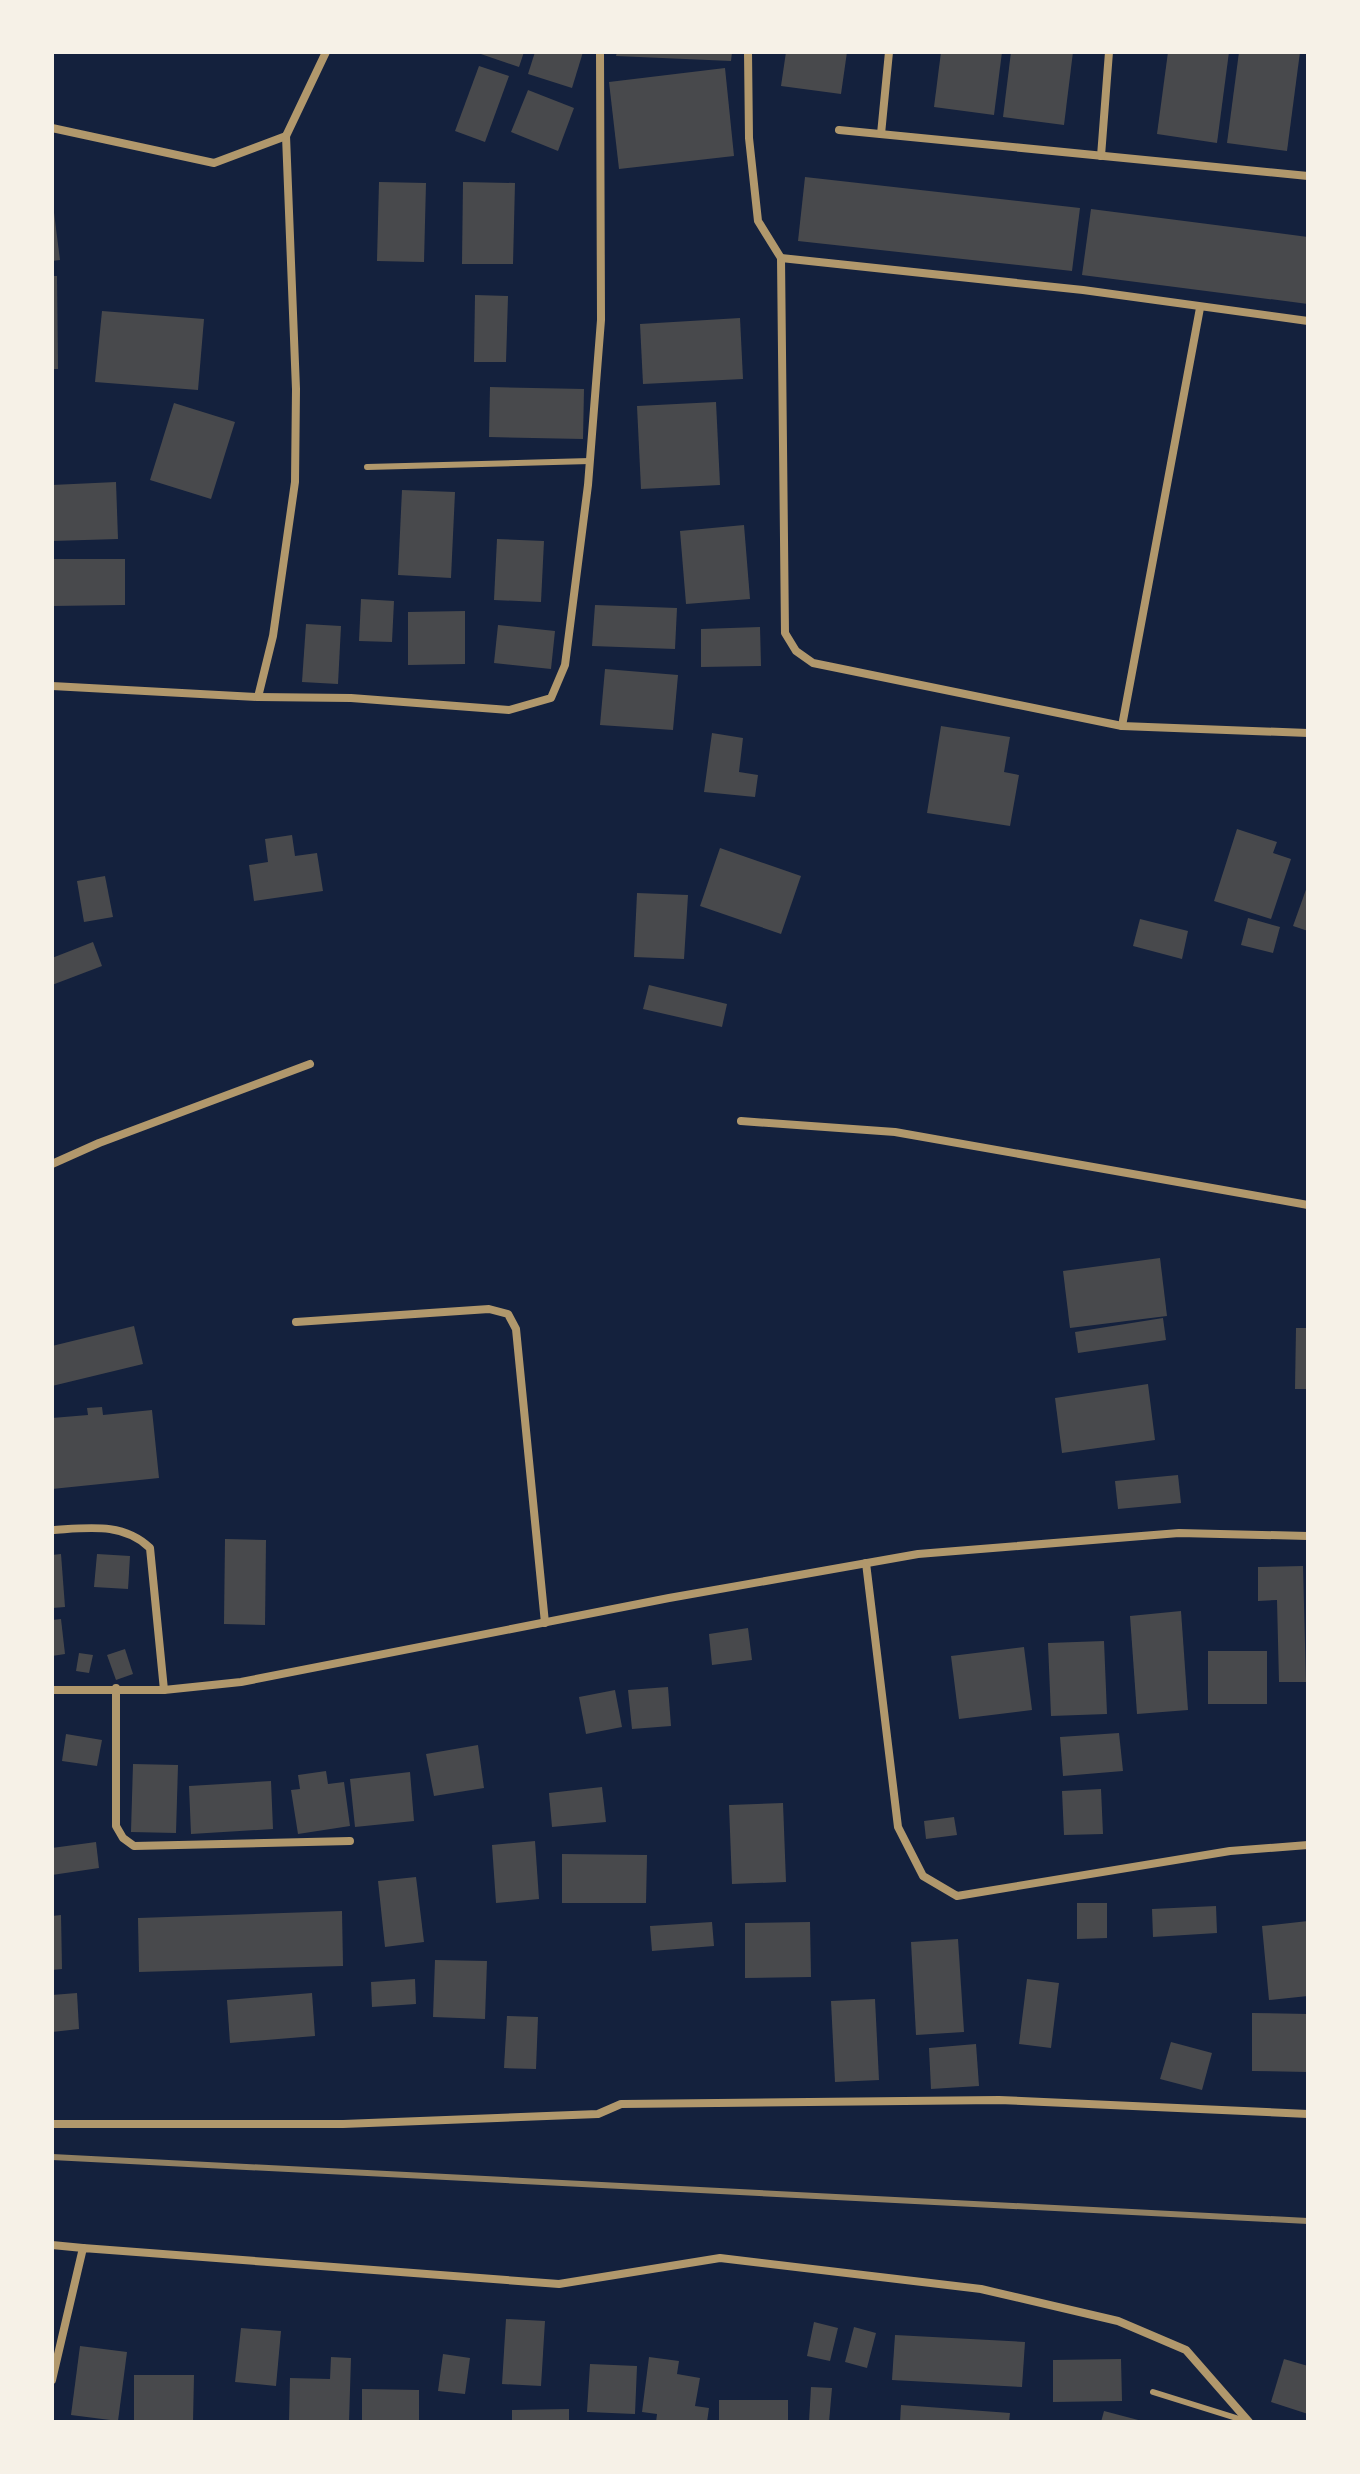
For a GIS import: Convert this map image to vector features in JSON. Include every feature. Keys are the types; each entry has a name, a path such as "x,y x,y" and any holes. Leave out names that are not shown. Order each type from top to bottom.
{"street":[{"path":"258,697 273,636 295,482 296,389 286,136 326,52"},
{"path":"52,686 258,697 351,698 509,710 551,698 565,665 590,461 601,320 600,52"},
{"path":"748,52 749,138 758,221 781,258 785,633 796,651 813,663 1122,726 1308,733"},
{"path":"881,134 889,52"},
{"path":"1101,156 1109,52"},
{"path":"52,128 214,163 286,136"},
{"path":"839,130 1308,176"},
{"path":"781,258 1083,290 1308,321"},
{"path":"1122,726 1200,308"},
{"path":"52,1164 99,1143 310,1064"},
{"path":"741,1121 895,1132 1308,1205"},
{"path":"296,1322 489,1309 508,1314 516,1329 545,1623"},
{"path":"52,1530 103,1527 136,1535 150,1548 164,1690"},
{"path":"52,1690 164,1690 241,1682 918,1554 1179,1533 1308,1536"},
{"path":"866,1563 898,1827 923,1876 957,1896 1230,1851 1308,1845"},
{"path":"116,1688 116,1826 123,1838 134,1846 350,1841"},
{"path":"52,2124 343,2124 598,2114 621,2104 999,2100 1308,2114"},
{"path":"52,2245 559,2284 720,2258 981,2289 1118,2321 1186,2350 1249,2422"},
{"path":"52,2380 83,2248"}],"lane":[{"path":"367,467 590,461"},
{"path":"1153,2392 1249,2422"}],"building":[{"path":"475,52 524,52 519,67"},
{"path":"535,52 583,52 572,88 528,74"},
{"path":"617,52 732,52 731,61 616,56"},
{"path":"786,52 847,52 841,94 781,86"},
{"path":"941,52 1002,52 994,115 934,107"},
{"path":"1011,52 1073,52 1064,125 1003,117"},
{"path":"1168,52 1229,52 1217,143 1157,134"},
{"path":"1239,52 1300,52 1287,151 1227,143"},
{"path":"479,66 509,76 485,142 455,131"},
{"path":"725,68 734,156 619,169 609,82"},
{"path":"528,90 574,108 558,151 511,132"},
{"path":"805,177 1080,208 1072,271 798,241"},
{"path":"379,182 426,183 424,262 377,261"},
{"path":"463,182 515,183 513,264 462,264"},
{"path":"52,197 60,260 52,261"},
{"path":"1091,209 1308,237 1308,304 1082,275"},
{"path":"52,276 57,276 58,369 52,369"},
{"path":"475,295 508,296 506,362 474,362"},
{"path":"102,311 204,319 198,390 95,382"},
{"path":"740,318 743,379 643,384 640,324"},
{"path":"490,387 584,389 583,439 489,437"},
{"path":"716,402 720,485 641,489 637,406"},
{"path":"174,403 235,422 211,499 150,480"},
{"path":"116,482 118,539 52,541 52,485"},
{"path":"402,490 455,492 451,578 398,575"},
{"path":"744,525 750,599 686,604 680,531"},
{"path":"497,539 544,541 541,602 494,600"},
{"path":"52,559 125,559 125,605 52,606"},
{"path":"361,599 394,601 392,642 359,641"},
{"path":"595,605 677,608 675,649 592,646"},
{"path":"465,611 465,664 408,665 408,612"},
{"path":"306,624 341,626 338,684 302,682"},
{"path":"498,625 555,631 551,669 494,663"},
{"path":"760,627 761,666 701,667 701,629"},
{"path":"605,669 678,675 673,730 600,725"},
{"path":"941,726 1010,737 1004,772 1019,775 1010,826 927,813"},
{"path":"712,733 743,738 739,772 758,775 755,797 704,792"},
{"path":"1237,829 1277,842 1273,853 1291,859 1271,919 1214,901"},
{"path":"292,835 295,856 317,853 323,891 254,901 249,865 268,862 265,839"},
{"path":"720,848 801,876 781,934 700,906"},
{"path":"105,876 113,917 84,922 77,881"},
{"path":"1308,884 1308,931 1293,926"},
{"path":"637,893 688,895 684,959 634,957"},
{"path":"1248,918 1280,927 1273,953 1241,945"},
{"path":"1140,919 1188,931 1182,959 1133,946"},
{"path":"93,942 102,966 52,985 52,958"},
{"path":"649,985 727,1004 722,1027 643,1009"},
{"path":"1160,1258 1167,1316 1070,1328 1063,1271"},
{"path":"1163,1318 1166,1340 1078,1353 1075,1332"},
{"path":"134,1326 143,1364 52,1386 52,1346"},
{"path":"1296,1328 1308,1328 1308,1389 1295,1389"},
{"path":"1148,1384 1155,1440 1062,1453 1055,1398"},
{"path":"102,1407 103,1415 152,1410 159,1478 52,1489 52,1418 88,1415 87,1408"},
{"path":"1178,1475 1181,1503 1118,1509 1115,1481"},
{"path":"225,1539 266,1540 265,1625 224,1624"},
{"path":"61,1554 65,1607 52,1608 52,1555"},
{"path":"97,1554 130,1556 128,1589 94,1587"},
{"path":"1303,1566 1306,1682 1279,1682 1277,1600 1258,1601 1258,1567"},
{"path":"1181,1611 1188,1710 1137,1714 1130,1616"},
{"path":"61,1619 65,1654 52,1656 52,1620"},
{"path":"748,1628 752,1660 712,1665 709,1634"},
{"path":"1104,1641 1107,1714 1051,1716 1048,1643"},
{"path":"1024,1647 1032,1710 959,1719 951,1656"},
{"path":"125,1649 133,1674 116,1680 107,1655"},
{"path":"1208,1651 1267,1651 1267,1704 1208,1704"},
{"path":"79,1653 93,1655 89,1673 76,1671"},
{"path":"668,1687 671,1726 632,1729 628,1690"},
{"path":"615,1690 622,1727 586,1734 579,1697"},
{"path":"1119,1733 1123,1771 1063,1776 1060,1737"},
{"path":"66,1734 102,1740 97,1766 62,1761"},
{"path":"478,1745 484,1788 434,1796 426,1754"},
{"path":"133,1764 178,1765 176,1833 131,1832"},
{"path":"326,1771 328,1784 344,1782 350,1826 298,1834 291,1790 300,1789 298,1775"},
{"path":"410,1772 414,1821 355,1827 350,1779"},
{"path":"271,1781 273,1829 191,1834 189,1786"},
{"path":"602,1787 606,1822 552,1827 549,1793"},
{"path":"1101,1789 1103,1834 1064,1835 1062,1791"},
{"path":"783,1803 786,1882 732,1884 729,1805"},
{"path":"954,1817 957,1835 926,1839 924,1821"},
{"path":"535,1841 539,1899 496,1903 492,1845"},
{"path":"96,1842 99,1868 52,1875 52,1848"},
{"path":"562,1854 647,1855 646,1903 562,1903"},
{"path":"416,1877 424,1942 385,1947 378,1881"},
{"path":"1077,1903 1107,1903 1107,1938 1077,1939"},
{"path":"1216,1906 1217,1933 1153,1937 1152,1909"},
{"path":"342,1911 343,1966 139,1972 138,1918"},
{"path":"61,1915 62,1969 52,1970 52,1916"},
{"path":"1308,1921 1308,1996 1269,2000 1262,1926"},
{"path":"712,1922 714,1946 652,1951 650,1926"},
{"path":"810,1922 811,1977 745,1978 745,1923"},
{"path":"958,1939 964,2032 916,2035 911,1942"},
{"path":"435,1960 487,1961 485,2019 433,2017"},
{"path":"415,1979 416,2004 372,2007 371,1982"},
{"path":"1027,1979 1059,1983 1051,2048 1019,2044"},
{"path":"77,1993 79,2029 52,2032 52,1995"},
{"path":"312,1993 315,2036 230,2043 227,2000"},
{"path":"875,1999 879,2080 835,2082 831,2001"},
{"path":"1252,2013 1308,2014 1308,2072 1252,2071"},
{"path":"507,2016 538,2017 536,2069 504,2068"},
{"path":"1171,2042 1212,2053 1202,2090 1160,2079"},
{"path":"976,2044 979,2086 931,2089 929,2048"},
{"path":"506,2319 545,2321 541,2386 502,2384"},
{"path":"814,2322 838,2328 830,2361 807,2356"},
{"path":"854,2327 876,2333 867,2368 845,2362"},
{"path":"241,2328 281,2331 276,2386 235,2382"},
{"path":"895,2335 1025,2342 1022,2387 892,2380"},
{"path":"80,2346 127,2352 118,2421 71,2415"},
{"path":"443,2354 470,2358 465,2394 438,2391"},
{"path":"331,2357 351,2358 349,2422 289,2422 290,2378 330,2379"},
{"path":"649,2357 679,2361 677,2374 700,2378 695,2406 709,2408 707,2422 656,2422 657,2414 642,2412"},
{"path":"1121,2359 1122,2401 1053,2402 1053,2360"},
{"path":"1284,2359 1308,2366 1308,2414 1271,2402"},
{"path":"590,2364 637,2366 635,2414 587,2412"},
{"path":"134,2375 194,2375 193,2422 134,2422"},
{"path":"811,2387 832,2388 829,2422 809,2422"},
{"path":"362,2389 419,2390 419,2422 362,2422"},
{"path":"719,2400 788,2400 788,2422 719,2422"},
{"path":"901,2405 1010,2413 1009,2422 900,2422"},
{"path":"569,2409 569,2422 512,2422 512,2410"},
{"path":"1104,2411 1142,2421 1142,2422 1101,2422"}],"railway":[{"path":"52,2157 1308,2221"}]}
